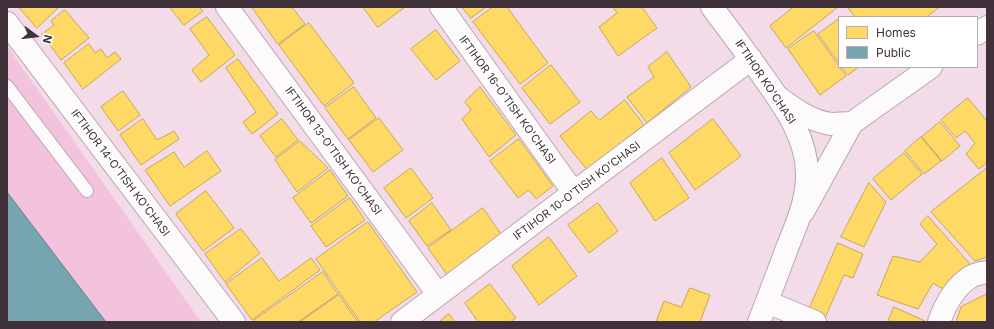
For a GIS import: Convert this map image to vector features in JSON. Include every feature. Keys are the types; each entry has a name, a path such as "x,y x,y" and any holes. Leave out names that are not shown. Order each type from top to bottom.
{"street":[{"name":"IFTIHOR 13-O'TISH KO'CHASI","path":"227,7 438,294"},
{"name":"IFTIHOR 16-O'TISH KO'CHASI","path":"441,7 574,193"},
{"name":"IFTIHOR KO'CHASI","path":"712,7 751,59 790,116 799,135 806,157 807,179 804,202 763,312"},
{"name":"IFTIHOR 14-O'TISH KO'CHASI","path":"7,23 234,322"},
{"path":"978,33 987,27"},
{"name":"IFTIHOR 10-O'TISH KO'CHASI","path":"402,322 751,59"},
{"path":"797,223 852,123 930,68"},
{"path":"778,97 795,110 813,119 832,124 852,123"},
{"path":"939,322 943,310 956,289 972,276 987,272"},
{"path":"763,312 815,322"}],"lane":[{"path":"7,86 87,191"}],"shaded area":[{"path":"7,46 201,322 7,322"}],"building: Homes":[{"path":"19,7 57,7 58,8 37,28"},
{"path":"170,7 199,7 203,11 184,25"},
{"path":"252,7 292,7 305,24 278,44"},
{"path":"363,7 405,7 378,27"},
{"path":"462,7 486,7 471,18"},
{"path":"493,7 507,7 548,63 520,84 473,22"},
{"path":"613,7 642,7 657,28 618,56 599,27 617,13"},
{"path":"794,7 838,7 786,48 770,26"},
{"path":"940,7 927,16 854,16 848,8"},
{"path":"65,10 89,38 61,60 42,34 54,25 51,21"},
{"path":"207,17 235,55 201,82 192,70 209,55 190,29"},
{"path":"838,20 838,62 818,34"},
{"path":"309,23 354,83 324,106 279,45"},
{"path":"436,30 460,61 436,80 411,49"},
{"path":"814,31 838,65 838,68 840,68 846,76 820,95 788,49"},
{"path":"89,44 95,53 101,49 107,58 115,52 121,59 83,89 64,63"},
{"path":"667,52 691,87 647,123 627,97 654,77 648,67"},
{"path":"238,59 278,114 252,134 243,122 256,112 226,68"},
{"path":"551,65 580,102 550,124 522,88"},
{"path":"843,68 858,68 848,75"},
{"path":"354,87 376,118 348,139 325,108"},
{"path":"480,87 516,135 489,157 462,119 471,110 465,102"},
{"path":"123,91 140,115 118,131 101,107"},
{"path":"968,98 987,121 987,163 979,169 966,154 975,143 965,131 956,138 941,120"},
{"path":"625,100 644,125 587,170 560,136 591,111 599,120"},
{"path":"379,118 403,150 373,172 349,140"},
{"path":"143,119 157,140 174,131 179,139 141,165 120,135"},
{"path":"282,119 298,140 276,157 260,136"},
{"path":"713,119 741,156 695,190 669,153"},
{"path":"940,122 960,146 942,161 922,137"},
{"path":"921,137 941,161 924,174 905,151"},
{"path":"519,139 553,186 536,199 529,190 518,198 490,161"},
{"path":"300,141 328,168 297,192 275,160"},
{"path":"207,151 221,171 170,206 145,170 174,152 184,167"},
{"path":"904,153 922,174 891,200 873,179"},
{"path":"662,158 689,198 655,221 630,183"},
{"path":"411,168 433,198 406,218 384,188"},
{"path":"987,168 987,257 975,261 931,212"},
{"path":"330,170 348,196 311,223 293,198"},
{"path":"869,183 886,202 864,247 841,237"},
{"path":"206,191 234,228 203,251 176,214"},
{"path":"350,198 365,220 326,247 311,226"},
{"path":"432,203 451,230 427,246 409,221"},
{"path":"598,203 618,231 589,253 568,225"},
{"path":"483,208 503,237 448,276 428,248"},
{"path":"928,216 970,264 943,289 933,283 918,309 877,295 893,256 920,262 937,244 920,224"},
{"path":"368,222 417,292 374,322 360,322 316,259"},
{"path":"241,229 260,253 225,282 205,254"},
{"path":"549,237 577,276 539,305 512,266"},
{"path":"838,243 863,254 853,278 844,275 825,318 808,312"},
{"path":"262,258 279,281 311,258 320,270 252,320 226,284"},
{"path":"323,272 338,294 298,322 253,321"},
{"path":"490,284 516,318 510,322 478,322 465,303"},
{"path":"690,288 710,295 700,322 656,322 664,301 681,307"},
{"path":"987,294 987,322 956,322 961,307"},
{"path":"339,295 358,322 300,322"},
{"path":"894,307 925,321 925,322 888,322"},
{"path":"449,314 455,322 439,322"}],"building: Public":[{"path":"7,192 106,322 7,322"}]}
